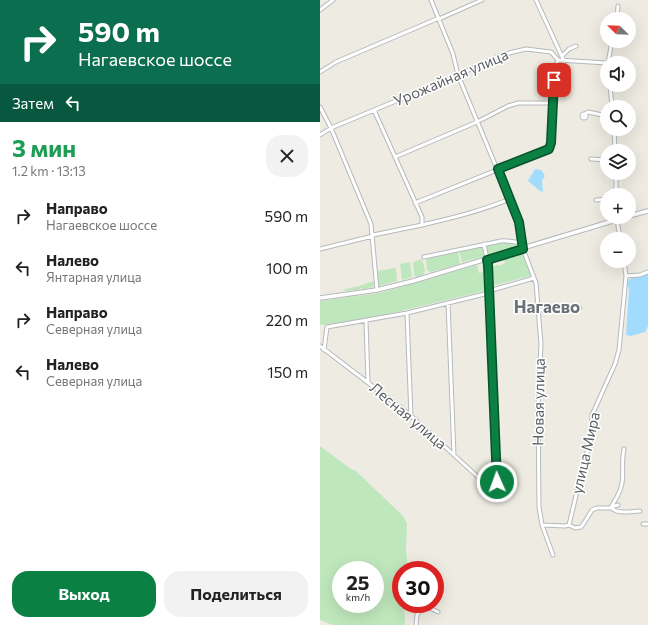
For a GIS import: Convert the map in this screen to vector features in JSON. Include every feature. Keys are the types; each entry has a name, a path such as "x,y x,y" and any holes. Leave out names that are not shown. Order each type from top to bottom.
{"street":[{"path":"320,10 333,0"},
{"name":"Новая улица","path":"431,0 453,54 458,75 519,222 523,249 536,283 541,351 538,435 539,507 542,525 553,556"},
{"path":"320,72 336,62 482,0"},
{"path":"536,0 564,60"},
{"path":"618,6 618,12"},
{"path":"562,56 569,49 576,46"},
{"name":"Урожайная улица","path":"320,135 331,128 458,75 499,56 526,49 551,52 558,60 600,63"},
{"path":"415,203 549,149 551,143 554,69 558,60"},
{"path":"395,157 477,122 508,106 518,103 552,103"},
{"path":"320,107 331,128 371,224 377,290"},
{"path":"374,110 415,203 422,220 422,225"},
{"path":"585,114 588,112 600,115"},
{"path":"591,159 600,160"},
{"path":"320,249 446,220 486,209 510,199"},
{"path":"596,200 600,200"},
{"path":"636,214 647,212"},
{"path":"320,298 377,290 413,281 487,260 600,224"},
{"path":"424,256 506,240 522,242"},
{"path":"484,244 488,264 489,292"},
{"name":"улица Мира","path":"569,525 591,439 592,415 618,355 626,276 625,268"},
{"path":"626,276 640,275 648,272"},
{"path":"324,350 326,327 407,313 489,292 534,278"},
{"name":"Лесная улица","path":"320,346 412,417 490,487 494,486 497,482 489,292"},
{"path":"448,303 454,455"},
{"path":"538,310 580,308"},
{"path":"407,313 412,417"},
{"path":"366,321 368,382"},
{"path":"611,507 623,482 622,466 624,449"},
{"path":"542,525 569,525 575,528 581,527 592,510 618,505"},
{"path":"611,507 616,512 640,511"},
{"path":"643,524 648,524"},
{"path":"416,625 418,613"}],"green space":[{"path":"502,241 519,245 487,255 485,245"},
{"path":"482,246 483,257 462,262 459,250"},
{"path":"458,251 460,264 431,272 427,270 426,260 434,256"},
{"path":"521,251 531,273 530,276 491,286 490,267 499,266 505,263 505,257"},
{"path":"422,259 425,270 424,275 416,277 414,275 413,262"},
{"path":"410,262 412,277 402,280 400,264"},
{"path":"484,262 486,263 487,278 485,279 486,288 484,291 367,319 320,325 320,301 380,293 477,265 479,273 483,272 482,264"},
{"path":"396,268 397,281 379,286 377,271"},
{"path":"374,281 373,287 345,291 345,289"},
{"path":"320,446 351,469 356,471 403,516 407,524 407,561 392,561 392,613 404,613 405,625 333,625 320,620"}],"water":[{"path":"535,169 541,170 545,176 542,181 543,192 528,181"},
{"path":"648,275 648,326 645,332 631,336 626,335 629,289 627,283 630,279"}],"district":[{"name":"Нагаево","path":"547,307"}],"route":[{"path":"497,482 487,260 523,249 519,222 498,169 549,149 551,143 554,80"}]}
